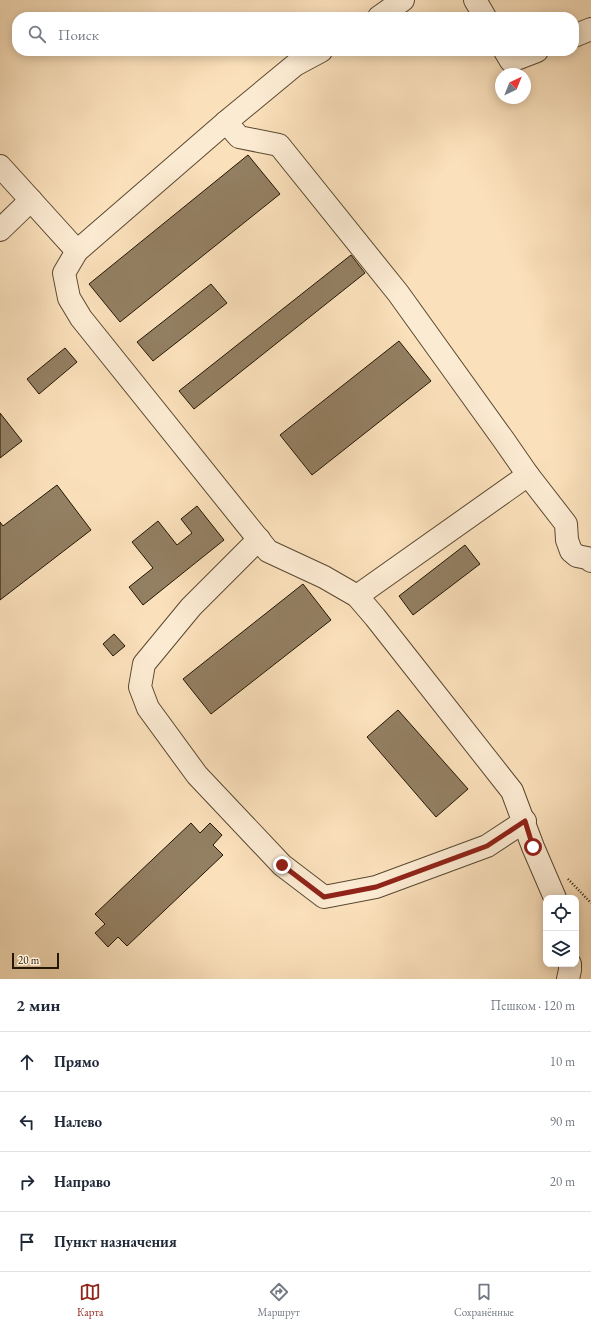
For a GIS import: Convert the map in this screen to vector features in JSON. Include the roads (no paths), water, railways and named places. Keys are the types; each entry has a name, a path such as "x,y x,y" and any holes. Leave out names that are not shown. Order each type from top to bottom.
{"street":[{"path":"386,12 403,0"},
{"path":"475,0 482,12"},
{"path":"579,34 591,29"},
{"path":"312,56 295,65 226,122 77,251 64,273 69,298 81,318 268,551 324,577 357,596 512,790 525,821 533,847 554,895"},
{"path":"508,56 511,61 524,56"},
{"path":"226,122 239,137 279,146 398,293 528,475 566,524 567,540 571,551 577,556 587,558 591,561"},
{"path":"0,166 77,251"},
{"path":"0,230 31,200"},
{"path":"357,596 528,475"},
{"path":"259,539 191,607 144,664 140,686 148,708 198,775 282,865 324,897 376,887 487,846 525,821"},
{"path":"568,979 570,967"}]}
